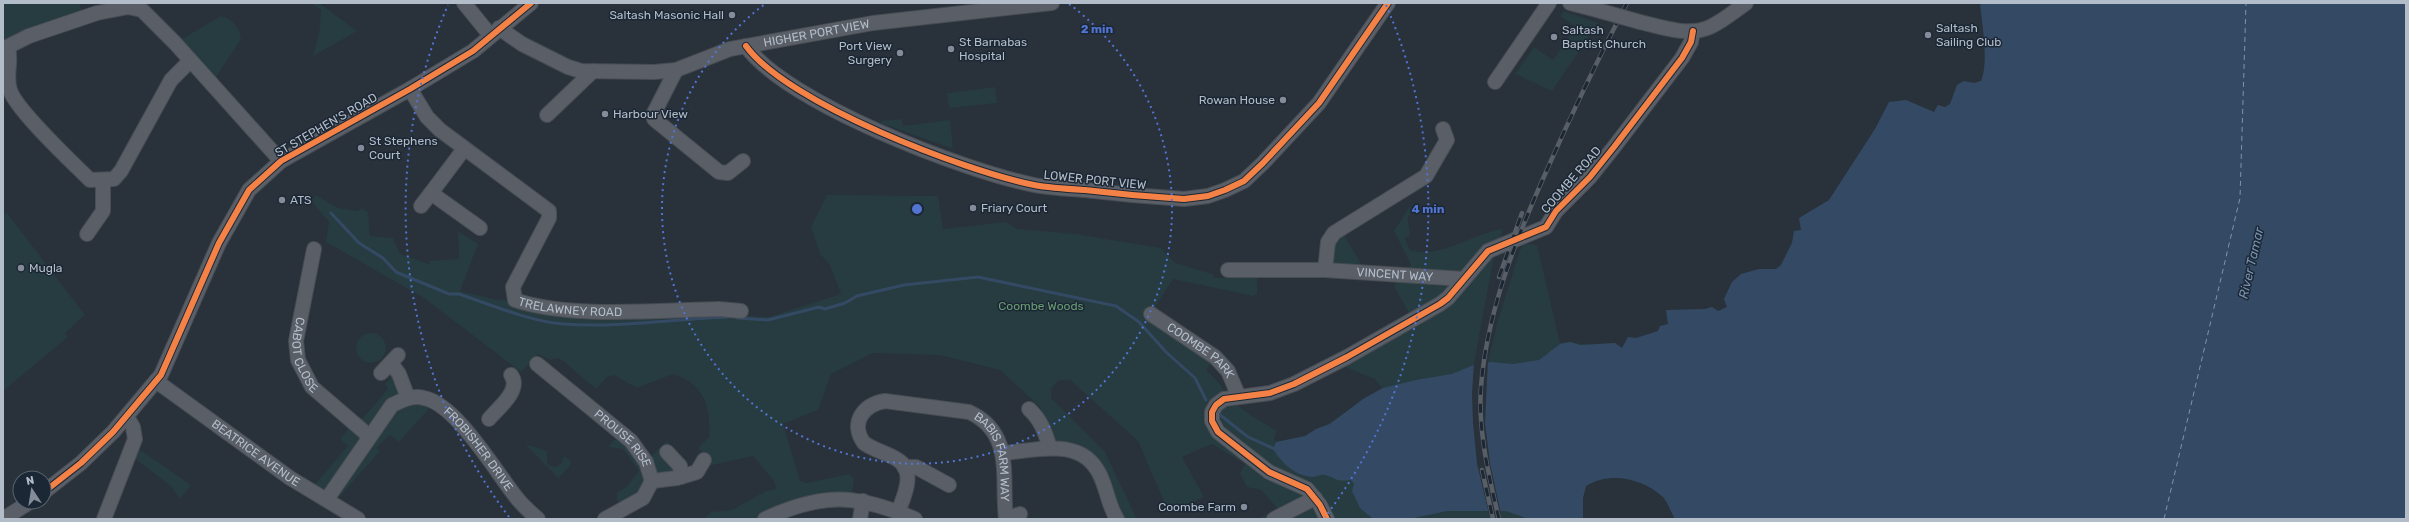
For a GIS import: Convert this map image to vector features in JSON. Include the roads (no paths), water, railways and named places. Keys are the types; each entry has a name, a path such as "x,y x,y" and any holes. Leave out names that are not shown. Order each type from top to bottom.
{"street":[{"name":"HIGHER PORT VIEW","path":"464,3 495,32 549,60 581,71 676,70 724,50 873,23 1052,3"},
{"name":"ST STEPHEN'S ROAD","path":"52,486 81,462 127,417 161,375 219,243 233,215 250,190 281,162 410,90 473,51 531,3"},
{"name":"LOWER PORT VIEW","path":"746,46 755,59 794,87 834,110 912,146 1034,185 1184,199 1208,196 1225,190 1244,181 1263,163 1319,104 1388,3"},
{"path":"1495,82 1549,3"},
{"path":"1570,3 1592,6 1640,22 1670,29 1693,31 1709,28 1746,3"},
{"path":"190,61 171,80 121,171 114,179 103,181 90,180 76,167 21,107 5,81 10,56 6,48 29,36 97,13 128,7 148,14 281,162"},
{"name":"COOMBE ROAD","path":"1315,498 1307,489 1270,472 1218,432 1212,421 1212,412 1216,405 1224,399 1270,393 1294,384 1347,357 1440,304 1488,251 1546,227 1556,211 1590,177 1682,58 1692,42 1693,31"},
{"path":"676,70 654,113 654,118 719,172 728,173 743,161"},
{"path":"547,115 593,71"},
{"name":"TRELAWNEY ROAD","path":"410,90 427,117 440,130 549,211 549,218 513,287 515,300 526,304 582,311 736,313"},
{"path":"1325,270 1328,242 1334,233 1426,176 1447,140 1443,129"},
{"path":"421,206 464,149"},
{"path":"87,234 103,211 103,181"},
{"path":"431,193 480,228"},
{"name":"CABOT CLOSE","path":"314,249 296,341 298,360 316,391 369,436"},
{"name":"VINCENT WAY","path":"1228,270 1260,265 1464,279"},
{"name":"COOMBE PARK","path":"1151,314 1215,357 1228,371 1239,397"},
{"path":"327,499 369,436 392,405 408,398 399,374 390,364"},
{"name":"PROUSE RISE","path":"537,364 631,441 646,462 652,481 681,477 697,472 704,460"},
{"path":"489,419 513,391 515,384 511,375"},
{"name":"BEATRICE AVENUE","path":"156,381 252,453 358,519"},
{"name":"FROBISHER DRIVE","path":"408,398 424,398 439,403 462,425 517,498 538,519"},
{"name":"BABIS FARM WAY","path":"904,467 899,460 872,448 860,437 857,427 859,418 864,411 877,403 885,401 951,409 975,415 992,428 1003,453 1006,519"},
{"path":"1029,410 1037,416 1050,448"},
{"path":"104,519 135,439 133,427 127,417"},
{"path":"1003,453 1050,448 1073,451 1088,459 1099,473 1117,519"},
{"path":"667,452 680,466 681,477"},
{"path":"898,512 906,491 908,479 904,467 916,467 948,485"},
{"path":"606,519 643,498 652,481"},
{"path":"765,519 806,503 834,498 864,501 915,519"},
{"path":"1274,519 1315,498 1327,519"},
{"path":"860,519 864,501"},
{"path":"3,519 17,510"},
{"path":"1006,519 1020,514"}],"water":[{"name":"River Tamar","path":"1980,3 2406,3 2406,519 1675,519 1665,499 1655,490 1636,481 1615,478 1595,481 1586,486 1583,498 1583,519 1526,518 1506,511 1447,511 1409,519 1373,519 1360,508 1352,491 1354,484 1351,480 1338,480 1324,475 1313,477 1300,474 1285,464 1273,449 1276,442 1305,436 1316,429 1330,424 1363,399 1383,388 1416,380 1452,374 1476,364 1492,362 1513,364 1539,360 1560,344 1570,342 1580,345 1615,343 1622,348 1628,337 1636,338 1658,331 1660,326 1668,324 1666,310 1705,309 1712,307 1718,311 1727,307 1724,299 1732,282 1741,274 1759,269 1776,269 1781,265 1792,243 1794,231 1801,230 1799,218 1829,200 1875,129 1889,102 1906,100 1934,112 1938,105 1945,107 1950,104 1957,85 1964,81 1974,83 1981,81 1985,54"}],"waterway":[{"path":"331,213 359,243 383,258 396,272 449,294 459,294 525,317 552,323 584,325 625,324 728,317"},
{"path":"737,318 768,320 819,307 825,309 845,303 857,296 904,285 978,277 1116,306 1139,322 1166,352 1195,378 1206,400"},
{"path":"1219,414 1248,437 1277,450"}],"railway":[{"path":"1499,519 1487,466 1481,412 1482,376 1491,323 1506,271 1535,196 1595,66 1627,3"},
{"path":"1499,277 1522,213"},
{"path":"1482,470 1493,519"}],"place":[{"name":"Saltash Masonic Hall","path":"732,15"},
{"name":"Saltash Sailing Club","path":"1928,35"},
{"name":"Saltash Baptist Church","path":"1554,37"},
{"name":"St Barnabas Hospital","path":"951,49"},
{"name":"Port View Surgery","path":"900,53"},
{"name":"Rowan House","path":"1283,100"},
{"name":"Harbour View","path":"605,114"},
{"name":"St Stephens Court","path":"361,148"},
{"name":"ATS","path":"282,200"},
{"name":"Friary Court","path":"973,208"},
{"name":"Mugla","path":"21,268"},
{"name":"Coombe Farm","path":"1244,507"}],"park label":[{"name":"Coombe Woods","path":"1041,306"}]}
